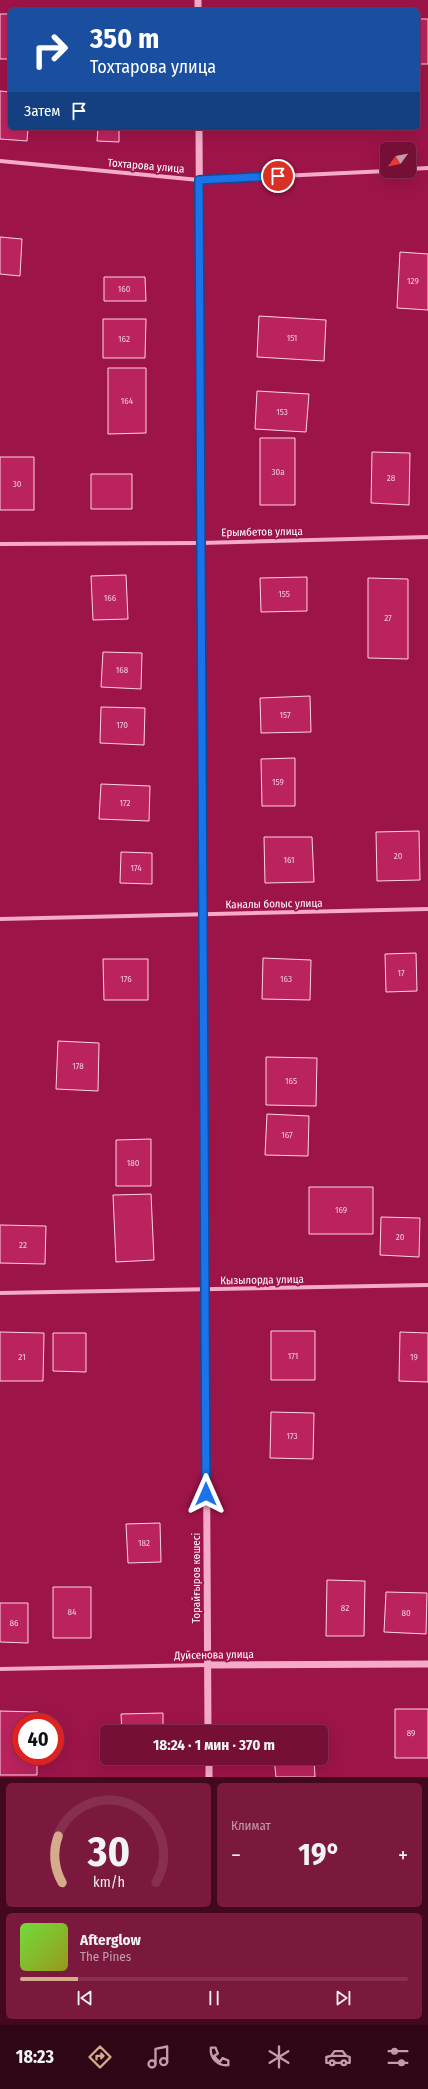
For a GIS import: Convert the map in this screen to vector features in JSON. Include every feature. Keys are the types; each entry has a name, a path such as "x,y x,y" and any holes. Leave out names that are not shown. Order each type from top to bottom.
{"street":[{"name":"Торайғыров көшесі","path":"199,130 208,1725"},
{"name":"Тохтарова улица","path":"0,161 199,180 380,170"},
{"path":"416,169 428,168"},
{"name":"Ерымбетов улица","path":"0,544 202,543 428,538"},
{"name":"Каналы болыс улица","path":"0,919 428,909"},
{"name":"Кызылорда улица","path":"0,1294 206,1291 428,1285"},
{"name":"Дуйсенова улица","path":"0,1669 207,1665 428,1664"},
{"path":"209,1765 209,1777"}],"building":[{"path":"0,14 8,14 8,59 0,59"},
{"path":"420,19 428,19 428,64 420,64"},
{"path":"0,91 8,92 8,130 28,130 27,141 0,139"},
{"path":"98,130 119,130 119,142 97,141"},
{"path":"0,237 22,239 20,276 0,274"},
{"path":"400,252 428,254 428,310 397,308"},
{"path":"104,277 145,277 146,301 104,301"},
{"path":"259,316 326,320 324,361 257,357"},
{"path":"103,319 146,319 145,358 103,358"},
{"path":"108,368 146,368 146,433 108,434"},
{"path":"257,391 309,394 306,432 255,429"},
{"path":"260,438 295,438 295,505 260,505"},
{"path":"372,452 410,453 409,505 371,503"},
{"path":"0,457 34,457 34,510 0,510"},
{"path":"91,474 132,474 132,509 91,509"},
{"path":"126,575 128,619 93,620 91,576"},
{"path":"307,577 307,611 261,612 260,578"},
{"path":"368,578 408,579 408,659 368,658"},
{"path":"103,652 142,653 141,689 101,687"},
{"path":"310,696 311,732 261,733 260,698"},
{"path":"101,707 145,708 144,745 100,743"},
{"path":"295,758 295,806 262,806 261,759"},
{"path":"101,784 150,786 149,821 99,819"},
{"path":"419,831 420,880 377,881 376,832"},
{"path":"264,837 312,837 314,882 265,883"},
{"path":"121,852 152,853 152,884 120,883"},
{"path":"416,953 417,991 386,992 385,954"},
{"path":"263,958 311,960 310,1000 262,999"},
{"path":"103,959 148,959 148,1000 104,1000"},
{"path":"58,1041 99,1043 98,1091 56,1089"},
{"path":"266,1057 317,1058 316,1106 266,1105"},
{"path":"267,1114 309,1116 308,1156 265,1155"},
{"path":"151,1139 151,1186 116,1186 116,1140"},
{"path":"309,1187 373,1187 373,1234 309,1234"},
{"path":"151,1194 154,1260 116,1262 113,1195"},
{"path":"381,1217 420,1218 419,1257 380,1255"},
{"path":"0,1225 46,1226 45,1264 0,1263"},
{"path":"271,1331 315,1331 315,1380 271,1380"},
{"path":"0,1332 44,1333 43,1381 0,1381"},
{"path":"400,1332 428,1333 428,1382 399,1381"},
{"path":"53,1333 86,1333 86,1372 53,1371"},
{"path":"271,1412 314,1413 313,1459 270,1458"},
{"path":"160,1523 161,1562 128,1563 126,1524"},
{"path":"327,1580 365,1581 364,1636 326,1636"},
{"path":"53,1587 91,1587 91,1638 53,1638"},
{"path":"386,1592 427,1593 426,1634 384,1632"},
{"path":"0,1603 28,1603 28,1643 0,1642"},
{"path":"395,1709 428,1709 428,1758 395,1758"},
{"path":"0,1711 38,1712 12,1713 12,1765 37,1765 37,1775 0,1775"},
{"path":"163,1713 163,1725 122,1725 121,1714"},
{"path":"275,1765 314,1765 315,1777 276,1777"}],"route":[{"path":"206,1494 199,180 278,176"}]}
